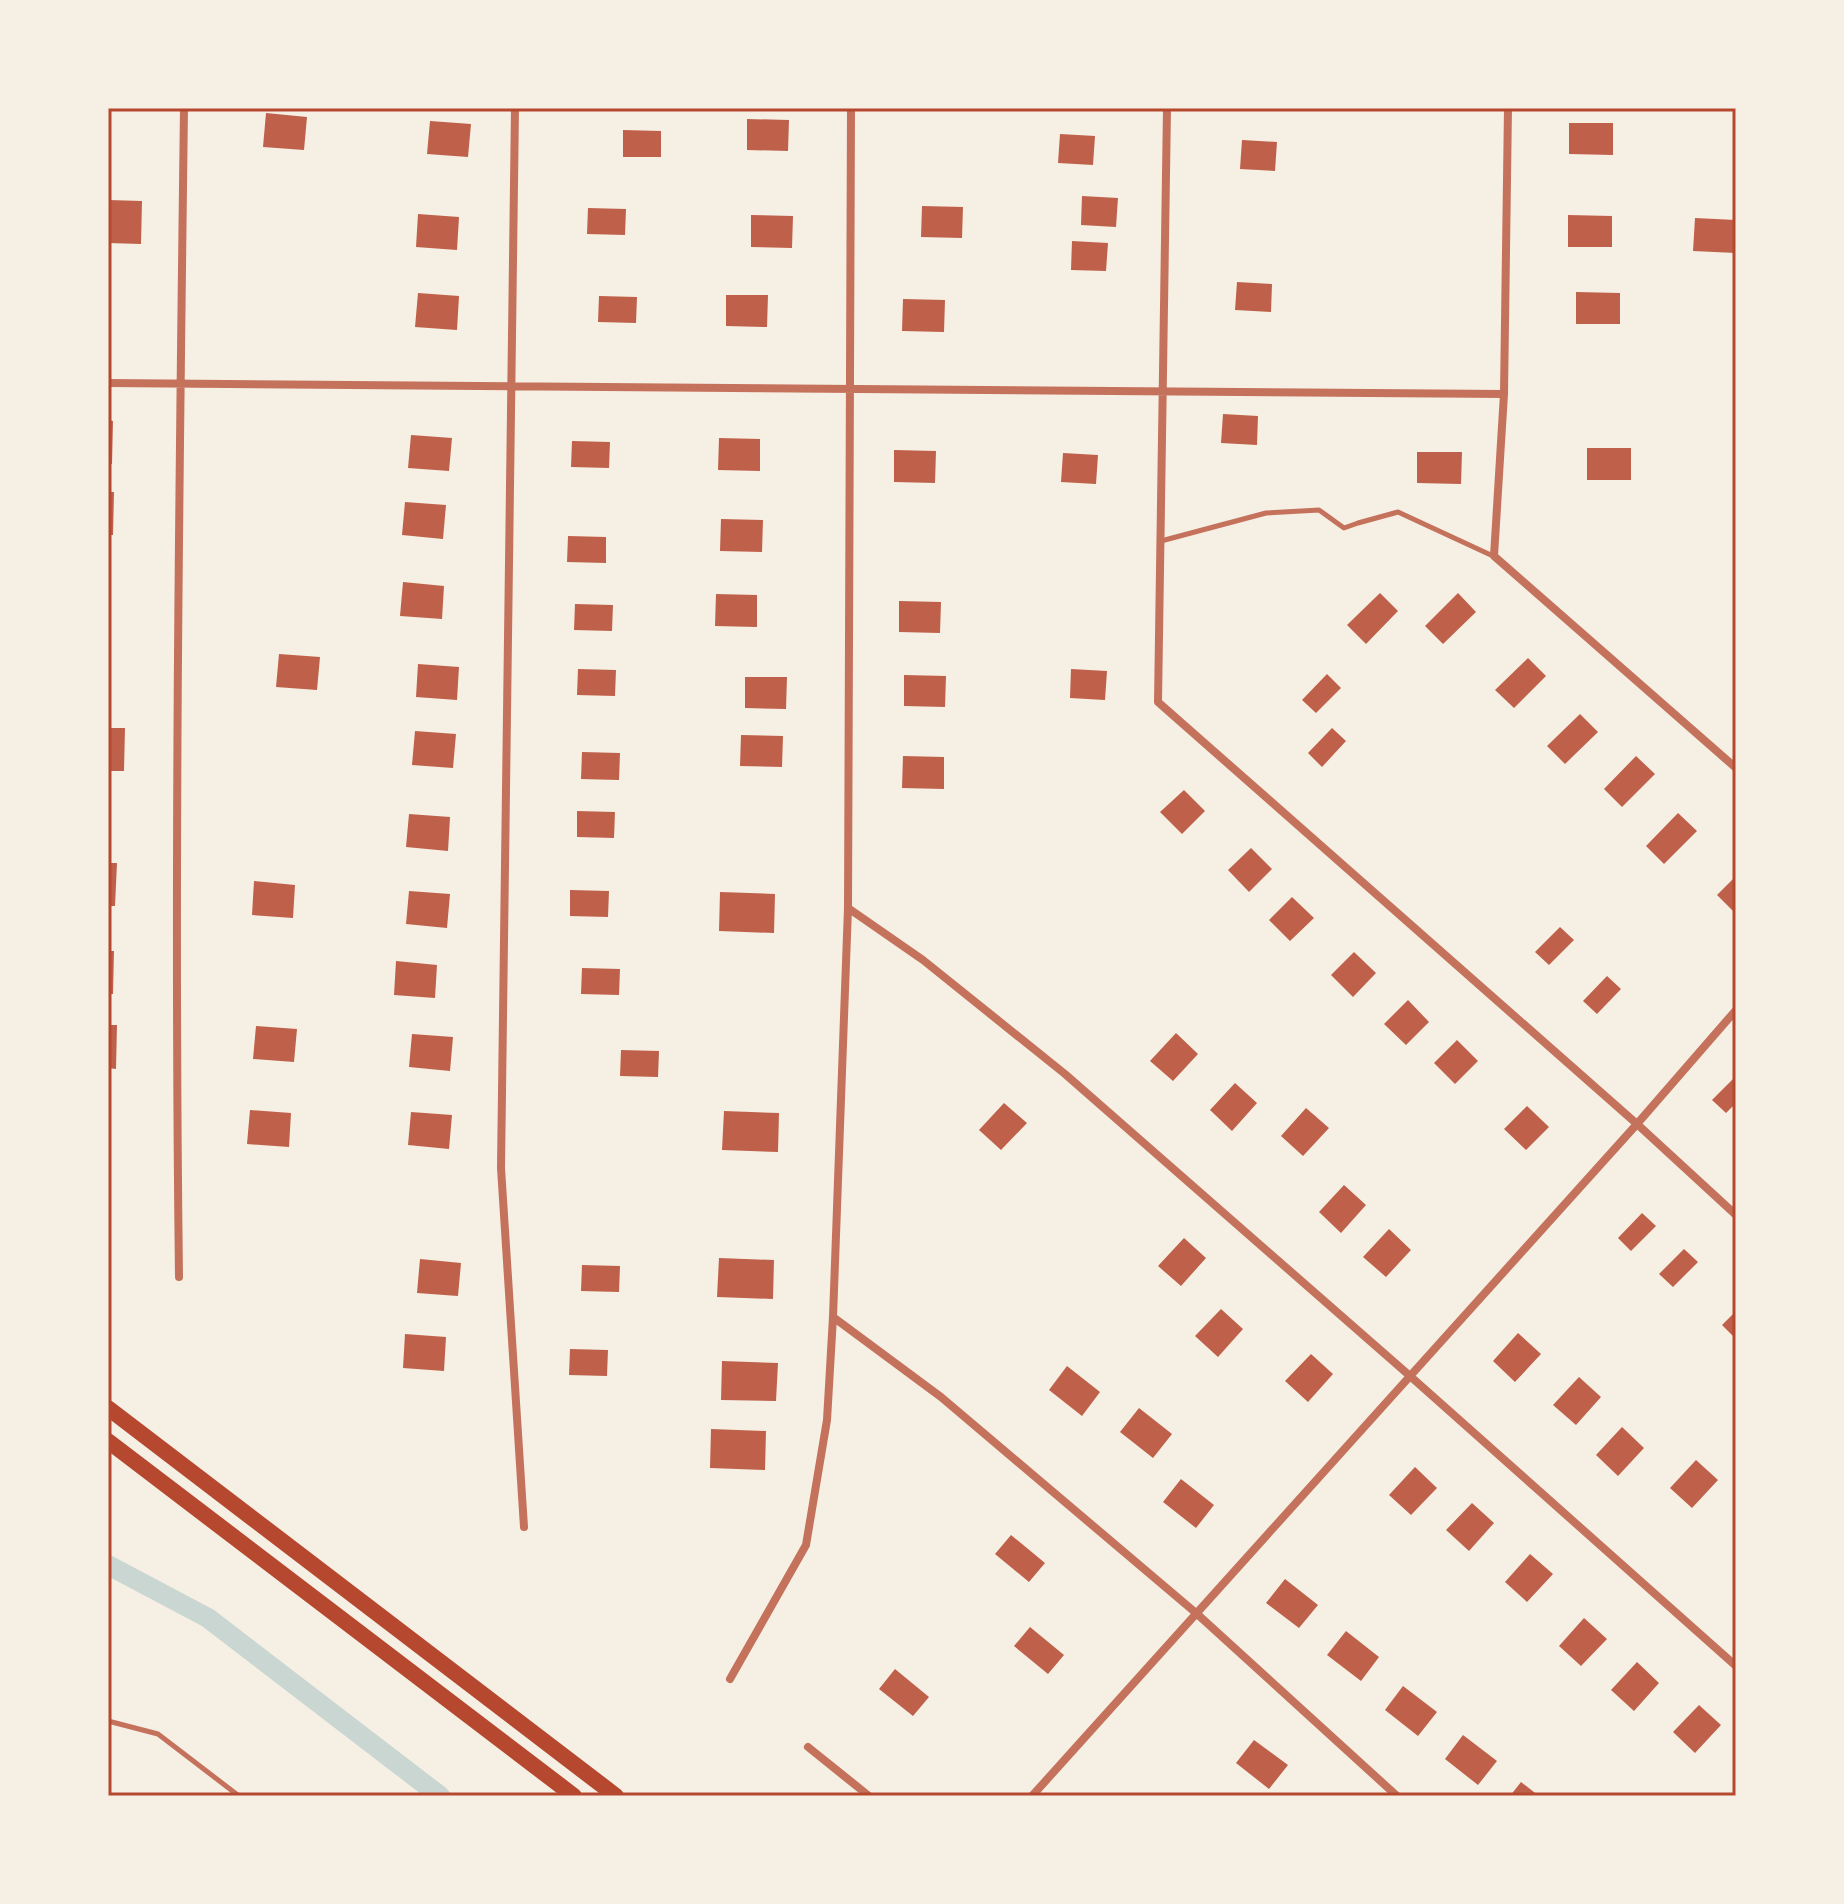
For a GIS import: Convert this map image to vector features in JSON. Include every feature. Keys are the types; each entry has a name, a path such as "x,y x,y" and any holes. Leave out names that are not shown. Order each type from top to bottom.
{"highway":[{"path":"108,1408 616,1796"},
{"path":"108,1441 574,1796"}],"street":[{"path":"179,1277 176,1038 184,108"},
{"path":"515,108 501,1168 524,1527"},
{"path":"730,1679 806,1545 827,1420 848,908 851,108"},
{"path":"1167,108 1158,702 1736,1215"},
{"path":"1508,108 1504,394 1494,556 1736,768"},
{"path":"108,383 1504,394"},
{"path":"848,908 923,960 1065,1074 1736,1666"},
{"path":"1032,1796 1736,1010"},
{"path":"833,1317 941,1397 1196,1613 1397,1796"},
{"path":"808,1747 869,1796"}],"lane":[{"path":"1160,541 1266,513 1319,510 1344,528 1398,512 1494,556"},
{"path":"108,1721 158,1734 239,1796"}],"building":[{"path":"266,113 307,117 304,150 263,147"},
{"path":"747,119 789,120 788,151 747,150"},
{"path":"430,121 471,124 468,157 427,154"},
{"path":"1569,123 1613,123 1613,155 1569,154"},
{"path":"623,130 661,131 661,157 623,157"},
{"path":"1060,134 1095,136 1093,165 1058,163"},
{"path":"1242,140 1277,142 1275,171 1240,169"},
{"path":"1082,196 1118,198 1116,227 1081,225"},
{"path":"108,200 142,201 141,244 108,243"},
{"path":"922,206 963,207 962,238 921,237"},
{"path":"588,208 626,209 625,235 587,234"},
{"path":"418,214 459,217 457,250 416,247"},
{"path":"751,215 793,216 792,248 751,247"},
{"path":"1568,215 1612,216 1612,247 1568,247"},
{"path":"1695,218 1736,220 1736,253 1693,251"},
{"path":"1072,241 1108,243 1106,271 1071,270"},
{"path":"1237,282 1272,284 1271,312 1235,310"},
{"path":"1576,292 1620,293 1620,324 1576,324"},
{"path":"418,293 459,296 457,330 415,327"},
{"path":"726,295 768,295 767,327 726,326"},
{"path":"599,296 637,297 636,323 598,322"},
{"path":"903,299 945,300 944,332 902,331"},
{"path":"1223,414 1258,416 1257,445 1221,443"},
{"path":"108,420 113,421 112,464 108,463"},
{"path":"411,435 452,438 449,471 408,468"},
{"path":"719,438 760,439 760,471 718,470"},
{"path":"572,441 610,442 609,468 571,467"},
{"path":"1587,448 1631,448 1631,480 1587,480"},
{"path":"894,450 936,451 935,483 894,482"},
{"path":"1417,452 1462,452 1461,484 1417,483"},
{"path":"1063,453 1098,455 1096,484 1061,482"},
{"path":"108,492 114,492 113,535 108,535"},
{"path":"405,502 446,505 443,539 402,535"},
{"path":"721,519 763,520 762,552 720,551"},
{"path":"568,536 606,537 606,563 567,562"},
{"path":"403,582 444,586 442,619 400,616"},
{"path":"1380,593 1398,611 1366,644 1347,625"},
{"path":"1458,593 1476,612 1443,644 1425,626"},
{"path":"716,594 757,595 757,627 715,626"},
{"path":"899,601 941,602 940,633 899,632"},
{"path":"575,604 613,605 612,631 574,630"},
{"path":"279,654 320,657 317,690 276,687"},
{"path":"1528,658 1546,676 1514,708 1495,690"},
{"path":"418,664 459,667 457,700 416,697"},
{"path":"578,669 616,670 615,696 577,695"},
{"path":"1071,669 1107,671 1105,700 1070,698"},
{"path":"1327,674 1341,688 1316,713 1302,700"},
{"path":"904,675 946,676 945,707 904,706"},
{"path":"745,677 787,677 786,709 745,708"},
{"path":"1580,714 1598,732 1565,764 1547,746"},
{"path":"108,728 125,728 124,771 108,771"},
{"path":"1332,728 1346,741 1322,767 1308,753"},
{"path":"415,731 456,734 453,768 412,765"},
{"path":"741,735 783,736 782,767 740,766"},
{"path":"582,752 620,753 619,780 581,779"},
{"path":"903,756 944,757 944,789 902,788"},
{"path":"1636,756 1655,774 1622,807 1604,789"},
{"path":"1184,790 1205,811 1182,834 1160,812"},
{"path":"577,811 615,812 614,838 577,837"},
{"path":"1678,813 1697,831 1664,864 1646,846"},
{"path":"409,814 450,817 448,851 406,847"},
{"path":"1251,848 1272,869 1249,892 1228,870"},
{"path":"108,863 117,863 115,906 108,906"},
{"path":"1736,876 1736,914 1717,895"},
{"path":"254,881 295,885 293,918 252,915"},
{"path":"570,890 609,891 608,917 570,916"},
{"path":"409,891 450,894 447,928 406,924"},
{"path":"720,892 775,894 774,933 719,931"},
{"path":"1292,897 1314,918 1290,941 1269,920"},
{"path":"1560,927 1574,940 1549,965 1535,952"},
{"path":"108,951 114,951 113,994 108,994"},
{"path":"1354,952 1376,973 1353,997 1331,975"},
{"path":"396,961 437,965 435,998 394,995"},
{"path":"582,968 620,969 619,995 581,994"},
{"path":"1607,976 1621,989 1597,1014 1583,1001"},
{"path":"1408,1000 1429,1022 1406,1045 1384,1024"},
{"path":"108,1025 117,1025 116,1069 108,1068"},
{"path":"256,1026 297,1029 294,1062 253,1059"},
{"path":"1176,1033 1198,1054 1173,1081 1150,1061"},
{"path":"412,1034 453,1037 450,1071 409,1067"},
{"path":"1457,1040 1478,1061 1455,1084 1434,1063"},
{"path":"621,1050 659,1051 658,1077 620,1076"},
{"path":"1736,1076 1736,1103 1726,1113 1712,1100"},
{"path":"1235,1083 1257,1103 1232,1131 1210,1110"},
{"path":"1004,1103 1027,1123 1001,1150 979,1130"},
{"path":"1527,1106 1549,1127 1526,1150 1504,1129"},
{"path":"1306,1108 1329,1128 1303,1156 1281,1136"},
{"path":"250,1110 291,1113 289,1147 247,1144"},
{"path":"724,1111 779,1113 778,1152 722,1150"},
{"path":"411,1112 452,1115 449,1149 408,1145"},
{"path":"1344,1185 1366,1205 1341,1233 1319,1212"},
{"path":"1642,1213 1656,1226 1631,1251 1618,1238"},
{"path":"1389,1229 1411,1250 1386,1277 1363,1257"},
{"path":"1184,1238 1206,1258 1181,1286 1158,1266"},
{"path":"1684,1249 1698,1262 1673,1287 1659,1274"},
{"path":"719,1258 774,1260 773,1299 717,1297"},
{"path":"420,1259 461,1263 458,1296 417,1293"},
{"path":"582,1265 620,1266 619,1292 581,1291"},
{"path":"1221,1309 1243,1329 1218,1357 1195,1336"},
{"path":"1736,1311 1736,1339 1722,1325"},
{"path":"1518,1333 1541,1354 1515,1382 1493,1361"},
{"path":"405,1334 446,1337 444,1371 403,1368"},
{"path":"570,1349 608,1350 607,1376 569,1375"},
{"path":"1311,1354 1333,1374 1308,1402 1285,1381"},
{"path":"722,1361 778,1363 776,1401 721,1400"},
{"path":"1067,1366 1100,1392 1082,1416 1049,1390"},
{"path":"1579,1377 1601,1397 1576,1425 1553,1405"},
{"path":"1139,1408 1172,1434 1153,1458 1120,1432"},
{"path":"1622,1427 1644,1448 1618,1476 1596,1455"},
{"path":"711,1429 766,1431 765,1470 710,1468"},
{"path":"1696,1460 1718,1480 1692,1508 1670,1488"},
{"path":"1415,1467 1437,1488 1411,1515 1389,1495"},
{"path":"1181,1479 1214,1505 1196,1528 1163,1502"},
{"path":"1472,1503 1494,1523 1469,1551 1446,1530"},
{"path":"1011,1535 1045,1563 1029,1582 995,1554"},
{"path":"1530,1554 1553,1574 1527,1602 1505,1582"},
{"path":"1285,1579 1318,1605 1299,1628 1266,1603"},
{"path":"1584,1618 1607,1639 1581,1666 1559,1646"},
{"path":"1030,1627 1064,1655 1048,1674 1014,1646"},
{"path":"1346,1631 1379,1657 1361,1681 1327,1655"},
{"path":"1637,1662 1659,1683 1634,1711 1611,1690"},
{"path":"895,1669 929,1697 913,1716 879,1689"},
{"path":"1403,1686 1437,1712 1418,1736 1385,1710"},
{"path":"1699,1705 1721,1725 1695,1753 1673,1732"},
{"path":"1463,1735 1497,1761 1478,1785 1445,1759"},
{"path":"1254,1740 1288,1765 1269,1789 1236,1763"},
{"path":"1521,1782 1539,1796 1510,1796"}],"waterway":[{"path":"108,1565 208,1618 440,1796"}]}
